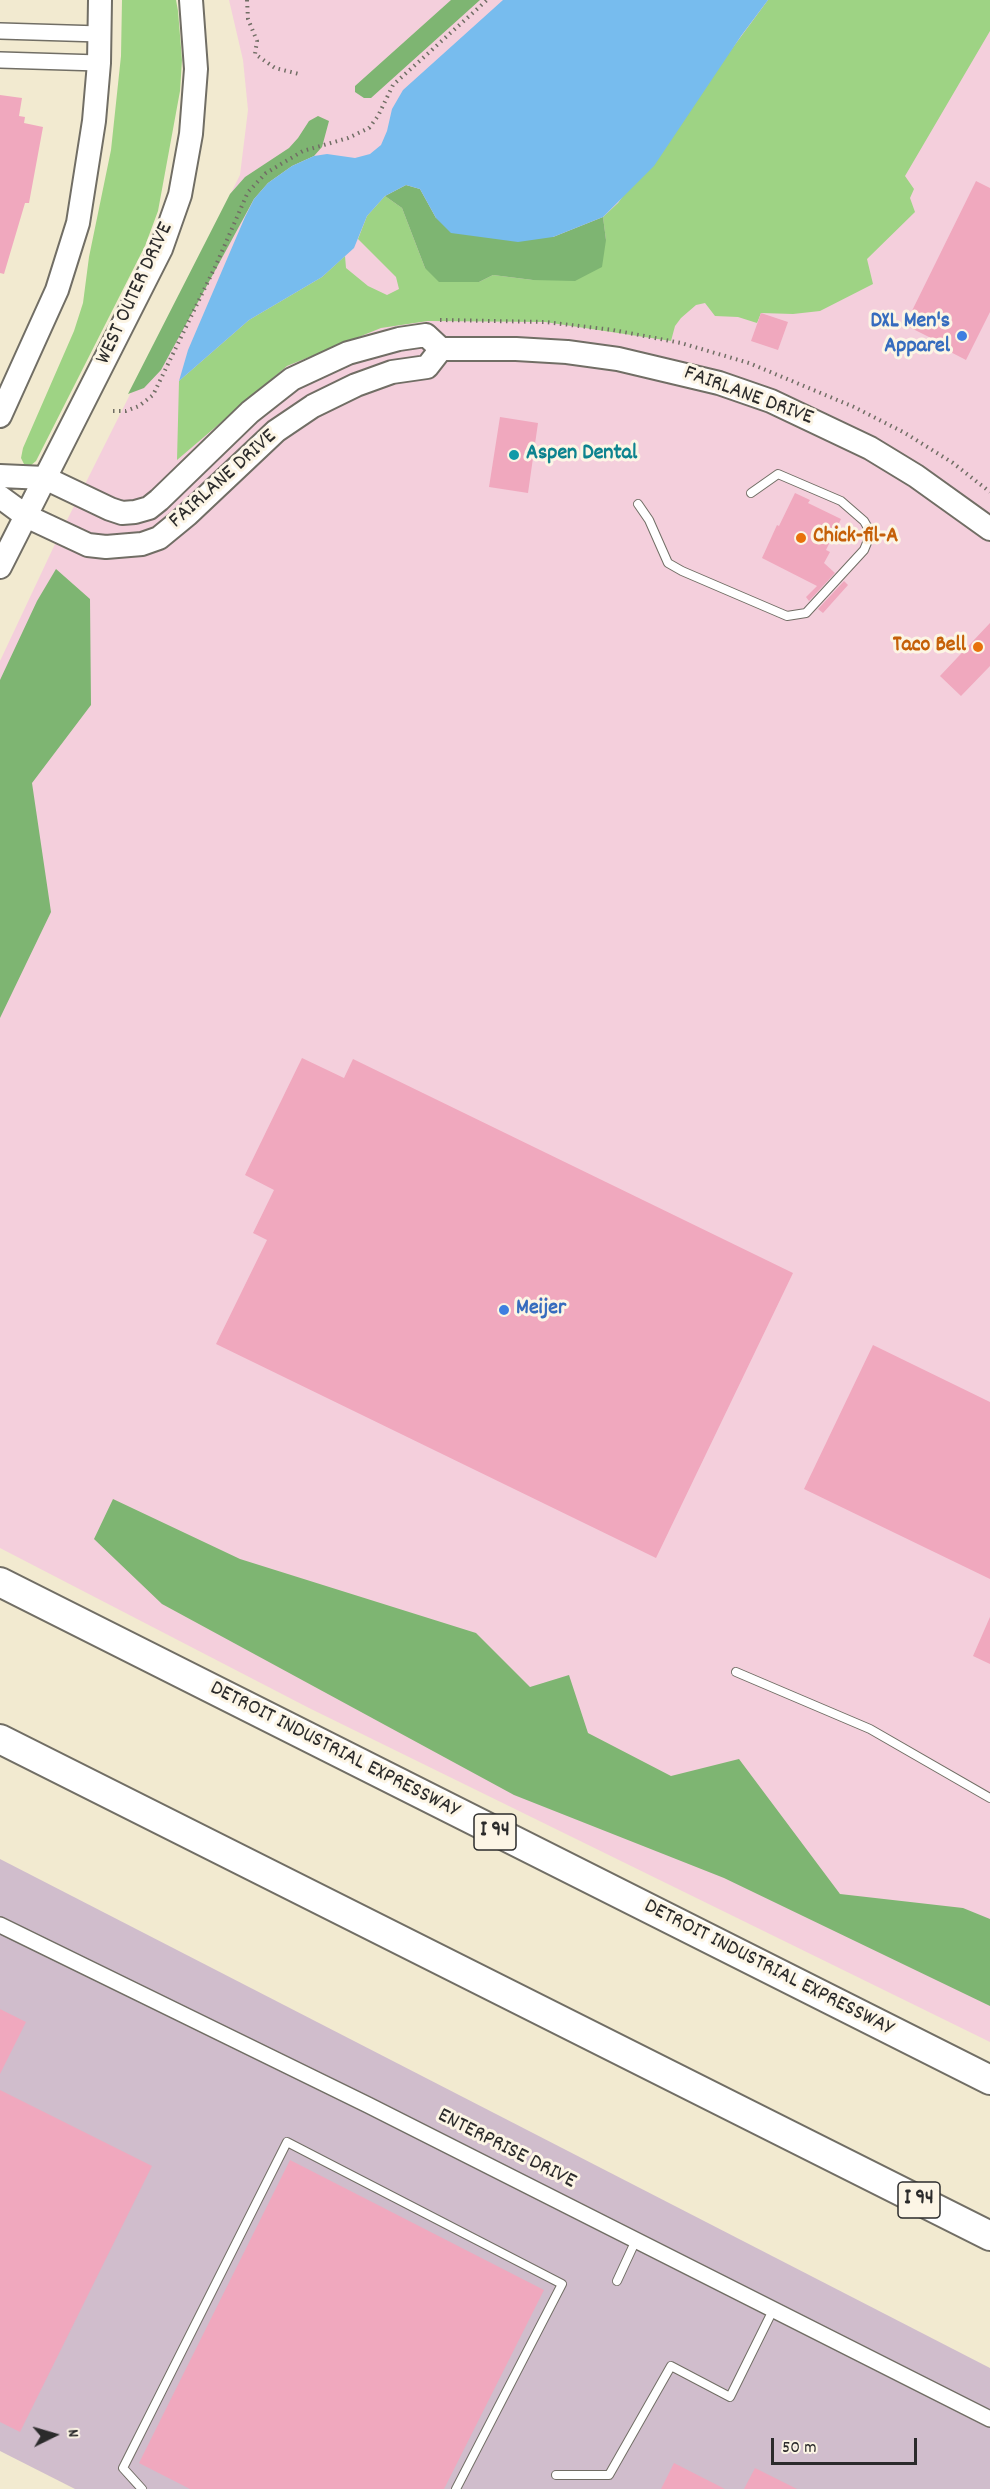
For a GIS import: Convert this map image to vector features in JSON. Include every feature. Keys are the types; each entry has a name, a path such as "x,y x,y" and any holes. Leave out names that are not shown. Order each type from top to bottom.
{"highway":[{"name":"DETROIT INDUSTRIAL EXPRESSWAY","path":"0,1582 990,2080"},
{"name":"I 94","path":"0,1739 990,2236"}],"street":[{"path":"0,416 57,290 78,223 93,133 99,63 100,0"},
{"name":"WEST OUTER DRIVE","path":"0,567 161,249 180,195 191,134 196,69 191,0"},
{"path":"0,31 100,34"},
{"path":"0,60 99,63"},
{"name":"FAIRLANE DRIVE","path":"0,476 45,478 122,513 149,508 250,412 292,379 348,353 399,339 426,335 441,349 567,352 618,359 719,383 771,401 870,448 925,482 990,529"},
{"name":"FAIRLANE DRIVE","path":"0,497 26,516 88,545 106,548 142,544 159,538 187,515 276,431 304,412 356,385 392,372 427,367 441,349"},
{"name":"ENTERPRISE DRIVE","path":"0,1925 358,2100 990,2419"}],"lane":[{"path":"638,504 649,520 668,563 787,616 806,613 864,550 870,533 864,520 841,501 778,474 751,493"},
{"path":"736,1672 870,1729 990,1798"},
{"path":"142,2489 123,2468 287,2142 562,2284 456,2489"},
{"path":"616,2281 636,2240"},
{"path":"556,2475 609,2475 671,2366 730,2397 773,2310"}],"path":[{"path":"247,0 248,20 257,41 255,54 275,68 299,74"},
{"path":"113,411 126,411 140,406 153,395 216,265 248,192 266,173 303,151 348,138 369,128 378,116 393,86 487,0"},
{"path":"428,321 476,319 544,322 613,330 681,343 749,363 854,407 905,433 953,464 990,492"}],"shaded area":[{"path":"229,0 990,0 990,2042 309,1708 0,1548 0,661 55,544 240,175 248,110 243,60"},
{"path":"0,1859 990,2368 990,2489 75,2489 0,2451"}],"green space":[{"path":"122,0 176,0 178,11 182,60 180,91 158,211 145,246 36,461 30,466 24,464 21,458 23,448 74,331 83,303 89,257 111,150 121,56"},
{"path":"451,0 480,0 371,98 364,98 355,92 355,86"},
{"path":"768,0 990,0 990,31 905,176 914,189 910,198 915,212 867,259 873,284 820,311 793,314 761,313 757,323 738,317 715,316 705,303 696,305 675,326 671,341 545,322 428,321 381,328 287,366 177,460 179,381 249,320 322,277 345,256 346,268 368,286 387,295 399,289 396,277 358,239 367,216 385,196 402,208 425,268 479,282 493,275 533,280 606,240 603,217 618,203"},
{"path":"318,116 329,121 322,147 314,156 292,166 268,183 254,199 161,370 144,388 128,394 230,194 245,177 289,148 309,121"},
{"path":"406,185 420,189 436,218 553,237 603,217 606,240 602,267 575,281 533,280 493,275 479,282 439,282 425,268 402,208 385,196"},
{"path":"56,569 90,599 91,705 32,783 51,912 0,1018 0,680 37,601"},
{"path":"113,1499 240,1559 476,1633 530,1687 569,1675 588,1733 671,1776 739,1759 840,1894 963,1908 990,1919 990,2006 724,1878 514,1795 162,1604 94,1539"}],"water":[{"path":"503,0 768,0 741,36 654,166 603,217 553,237 518,242 451,233 436,218 420,189 406,185 385,196 367,216 354,248 322,277 249,320 179,381 188,350 254,199 268,183 292,166 314,156 327,154 355,158 370,154 381,145 392,109 403,90"}],"building":[{"path":"0,95 22,98 19,116 25,117 24,123 43,127 29,203 25,203 4,274 0,273"},
{"path":"976,181 990,188 990,312 966,360 937,345 939,342 905,325"},
{"path":"761,313 788,322 778,350 751,341"},
{"name":"Aspen Dental","path":"500,417 538,423 528,493 489,487"},
{"name":"Chick-fil-A","path":"795,493 810,500 808,503 841,519 826,550 830,552 824,563 835,573 809,601 806,597 817,586 762,558"},
{"path":"844,581 848,585 823,613 818,609"},
{"name":"Taco Bell","path":"990,623 990,666 961,696 940,676"},
{"name":"Meijer","path":"302,1058 344,1078 353,1059 793,1273 656,1558 216,1344 267,1240 253,1233 274,1190 245,1175"},
{"path":"873,1345 990,1402 990,1579 804,1489"},
{"path":"990,1617 990,1664 973,1656"},
{"path":"0,2009 26,2022 0,2074"},
{"path":"0,2090 152,2166 20,2432 0,2422"},
{"path":"290,2160 544,2290 444,2489 190,2489 139,2463"},
{"path":"674,2463 725,2489 661,2489"},
{"path":"755,2468 797,2489 744,2489"}],"place":[{"name":"DXL Men's Apparel","path":"962,336"},
{"name":"Aspen Dental","path":"514,455"},
{"name":"Chick-fil-A","path":"801,538"},
{"name":"Taco Bell","path":"978,647"},
{"name":"Meijer","path":"504,1310"}]}
